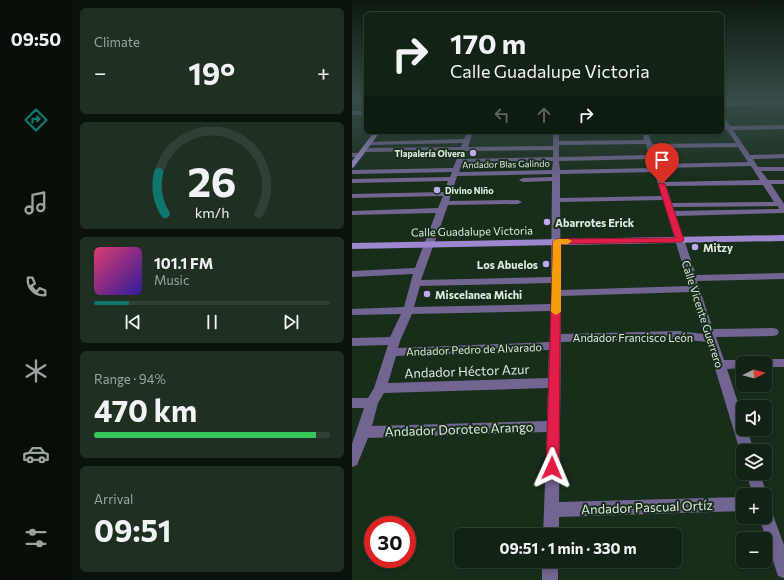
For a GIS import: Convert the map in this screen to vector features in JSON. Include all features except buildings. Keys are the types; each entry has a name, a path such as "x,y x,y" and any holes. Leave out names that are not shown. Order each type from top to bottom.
{"street":[{"path":"725,128 784,127"},
{"path":"725,128 740,145 783,208"},
{"path":"352,166 376,134"},
{"path":"370,143 466,141 556,146 648,140 740,145"},
{"name":"Calle Vicente Guerrero","path":"648,140 745,444"},
{"path":"352,154 466,141"},
{"path":"352,461 364,432 372,403 380,388 393,346 408,311 417,283 419,270 430,244 466,141"},
{"path":"551,528 557,241 555,200 556,146"},
{"path":"352,181 455,171 556,146 655,165"},
{"path":"748,157 784,156"},
{"path":"475,180 556,176 655,165 754,166 784,169"},
{"path":"352,172 455,171"},
{"name":"Andador Blas Galindo","path":"455,171 556,176"},
{"path":"662,184 784,182"},
{"path":"352,196 444,202 518,202"},
{"path":"555,200 668,206 783,208"},
{"path":"352,213 444,202"},
{"name":"Calle Guadalupe Victoria","path":"352,246 557,241 784,238"},
{"path":"352,274 419,270"},
{"path":"692,278 784,276"},
{"path":"417,283 556,280"},
{"path":"556,293 695,289"},
{"path":"352,312 556,308"},
{"name":"Andador Francisco León","path":"555,342 679,335 710,336 773,332"},
{"name":"Andador Pedro de Alvarado","path":"352,342 393,346 555,342"},
{"path":"772,363 784,363"},
{"path":"720,365 736,364"},
{"name":"Andador Héctor Azur","path":"380,388 554,383"},
{"path":"352,403 372,403"},
{"name":"Andador Doroteo Arango","path":"364,432 553,426"},
{"name":"Andador Pascual Ortíz","path":"551,510 736,504"},
{"path":"769,524 784,570"},
{"path":"550,568 550,580"}],"slow traffic":[{"path":"556,312 557,241 568,241"}],"place":[{"name":"Tlapalería Olvera","path":"473,153"},
{"name":"Divino Niño","path":"437,190"},
{"name":"Abarrotes Erick","path":"547,222"},
{"name":"Mitzy","path":"695,247"},
{"name":"Los Abuelos","path":"546,264"},
{"name":"Miscelanea Michi","path":"427,294"}],"route":[{"path":"552,468 557,241 680,240 662,184"}]}
